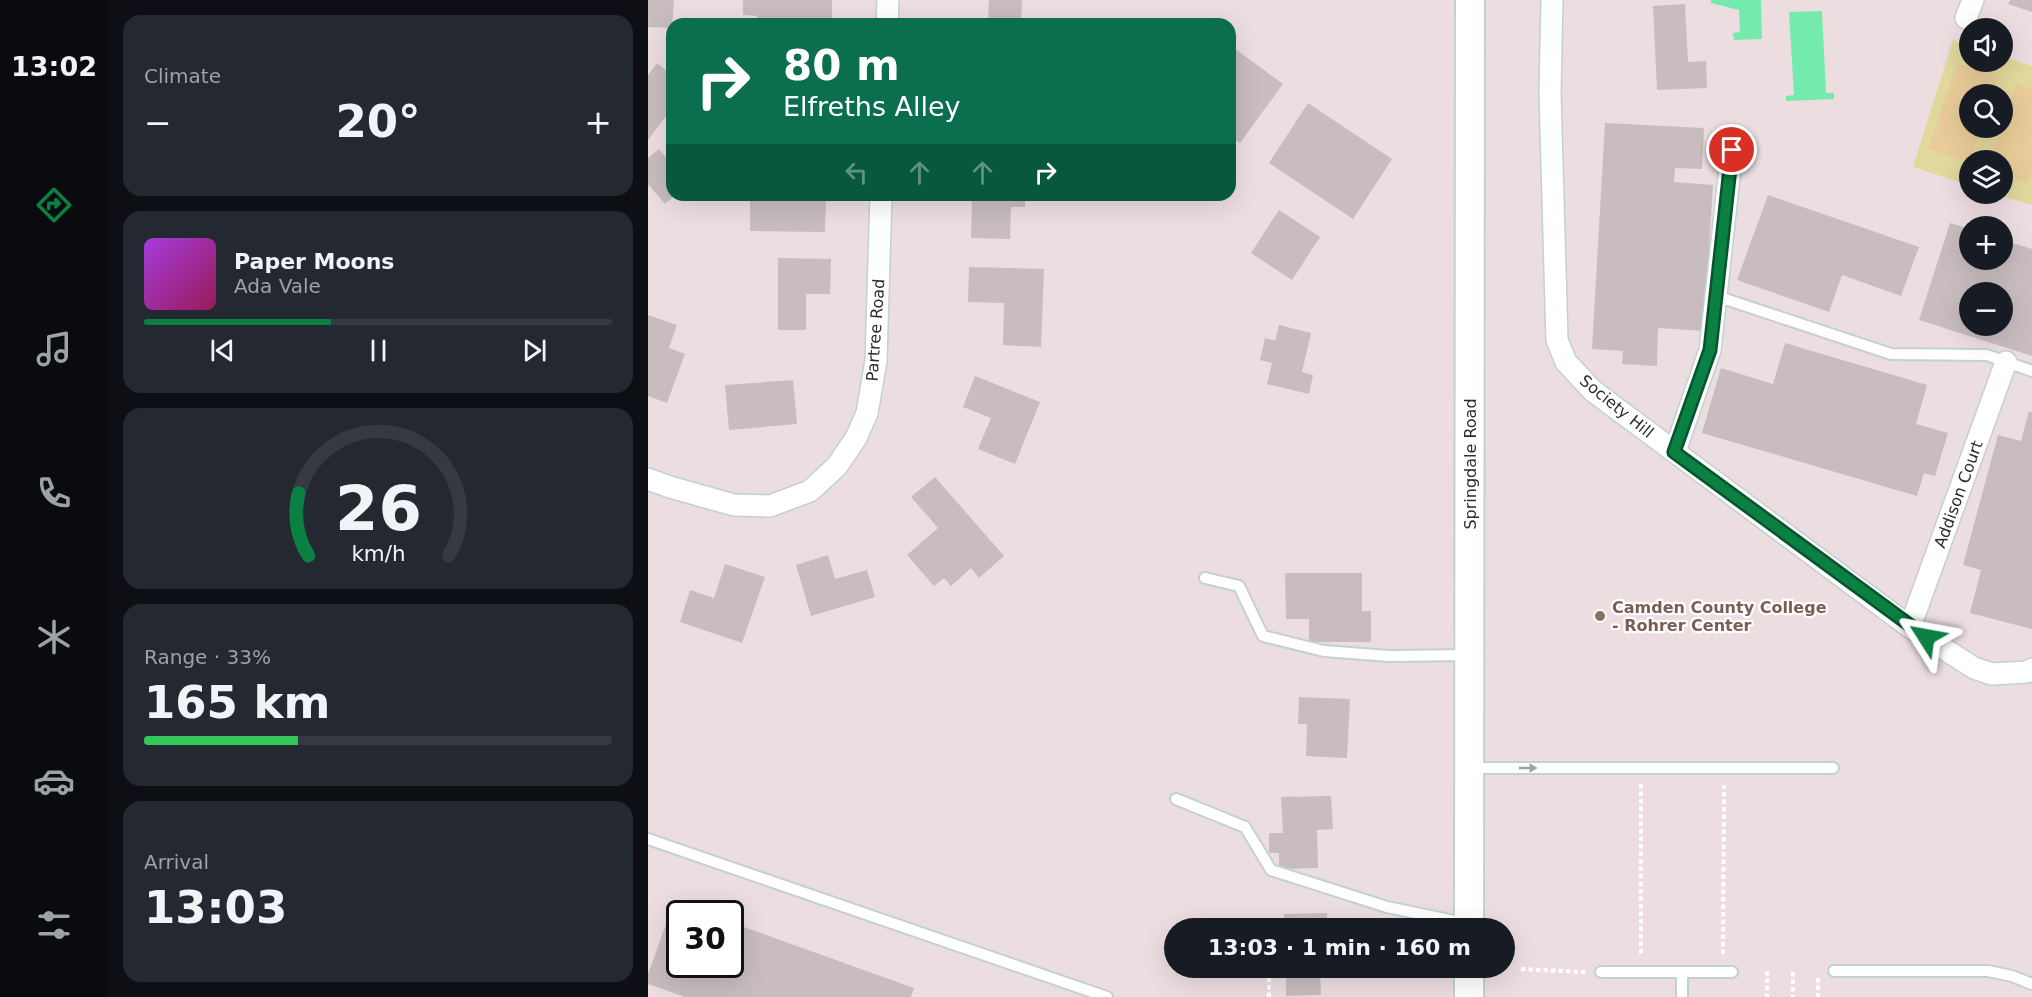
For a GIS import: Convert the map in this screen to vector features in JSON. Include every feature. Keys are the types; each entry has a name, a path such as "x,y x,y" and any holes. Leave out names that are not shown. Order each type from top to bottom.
{"main road":[{"name":"Springdale Road","path":"1469,918 1470,0"},
{"path":"1469,978 1469,997"}],"street":[{"path":"887,18 888,0"},
{"name":"Society Hill","path":"1552,0 1550,93 1557,339 1566,362 1593,391 1910,627 1974,668 1992,674 2027,672 2032,669"},
{"path":"1674,452 1710,350 1732,150"},
{"name":"Partree Road","path":"648,479 734,505 770,506 810,490 837,466 856,438 867,413 876,361 881,201"},
{"name":"Addison Court","path":"1910,627 2006,362"}],"lane":[{"path":"1716,296 1891,354 1987,355 2032,371"},
{"path":"1205,578 1239,586 1263,636 1324,651 1389,656 1469,655"},
{"path":"1469,768 1833,768"},
{"path":"1176,799 1245,827 1271,870 1387,908 1433,918"},
{"path":"648,839 1107,997"},
{"path":"1834,971 1988,971 2012,976 2032,984"},
{"path":"1601,972 1732,972"},
{"path":"1682,972 1682,997"}],"path":[{"path":"1641,768 1641,972"},
{"path":"1723,958 1724,768"},
{"path":"1521,969 1601,972"},
{"path":"1767,971 1767,997"},
{"path":"1818,971 1818,997"},
{"path":"1793,972 1793,997"},
{"path":"1269,978 1269,997"}],"shaded area":[{"path":"1711,0 1761,0 1762,39 1734,40 1733,33 1740,32 1739,10 1711,3"},
{"path":"1822,11 1826,93 1834,93 1834,99 1786,101 1786,96 1794,95 1789,12"},
{"path":"1953,40 1959,42 1959,72 2013,72 2013,59 2032,66 2032,205 2013,199 2013,150 1959,150 1959,182 1913,167"},
{"path":"1957,63 1959,64 1959,72 1983,72 1998,77 1996,84 1959,84 1959,138 1978,138 1973,150 1959,150 1959,160 1928,149"},
{"path":"2016,83 2032,89 2032,171 2028,182 2013,177 2013,150 1993,150 1997,138 2013,138 2013,92"}],"building":[{"path":"648,0 674,0 673,18 666,18 666,28 648,27"},
{"path":"743,0 832,0 832,18 757,18 757,16 743,15"},
{"path":"989,0 1022,0 1021,18 988,18"},
{"path":"2010,0 2032,0 2032,12 2008,4"},
{"path":"1685,4 1688,62 1706,61 1707,88 1657,90 1653,6"},
{"path":"1236,49 1283,84 1240,143 1236,140"},
{"path":"657,63 666,70 666,116 648,140 648,75"},
{"path":"1308,103 1392,159 1353,219 1269,163"},
{"path":"1605,123 1704,128 1702,169 1675,168 1674,182 1713,185 1704,331 1658,328 1657,366 1622,364 1623,351 1592,349"},
{"path":"659,149 666,158 666,201 668,201 665,204 648,184 648,158"},
{"path":"1768,195 1919,247 1901,296 1842,275 1829,312 1737,280"},
{"path":"750,201 826,201 825,232 750,231"},
{"path":"972,201 1025,201 1025,207 1011,207 1010,239 971,238"},
{"path":"1279,210 1320,237 1292,280 1251,253"},
{"path":"1950,223 1959,226 1959,270 2013,270 2013,243 2032,249 2032,356 1969,336 2013,336 2013,282 1959,282 1959,333 1919,320"},
{"path":"778,258 831,259 830,294 806,294 806,330 778,330"},
{"path":"969,267 1044,269 1041,347 1003,345 1004,303 968,302"},
{"path":"648,315 677,325 669,348 685,354 667,403 648,396"},
{"path":"1279,325 1311,333 1302,372 1313,375 1309,394 1267,384 1272,363 1260,360 1265,338 1275,341"},
{"path":"1785,343 1927,385 1916,424 1948,433 1935,476 1924,473 1917,496 1702,433 1721,368 1773,384"},
{"path":"975,376 1040,402 1015,464 978,449 991,418 963,407"},
{"path":"793,380 797,424 729,430 725,385"},
{"path":"2029,411 2032,412 2032,629 1970,613 1981,570 1963,565 1998,435 2021,441"},
{"path":"935,477 1004,556 979,578 971,568 951,586 944,578 934,586 907,555 938,528 911,497"},
{"path":"828,555 835,579 867,570 875,597 811,616 796,565"},
{"path":"725,564 765,577 742,643 680,622 690,590 714,598"},
{"path":"1285,573 1362,573 1362,611 1371,611 1371,642 1309,642 1309,619 1286,619"},
{"path":"1299,697 1350,699 1347,758 1306,756 1307,724 1298,724"},
{"path":"1331,796 1333,829 1317,830 1318,868 1279,869 1279,853 1269,853 1269,833 1283,833 1281,797"},
{"path":"1327,913 1327,918 1284,918 1284,914"},
{"path":"666,924 666,978 744,978 744,927 914,988 911,997 685,997 648,984 648,974"},
{"path":"1286,978 1320,978 1321,995 1286,996"}],"place":[{"name":"Camden County College - Rohrer Center","path":"1600,616"}],"route":[{"path":"1732,150 1710,350 1674,452 1926,637"}]}
